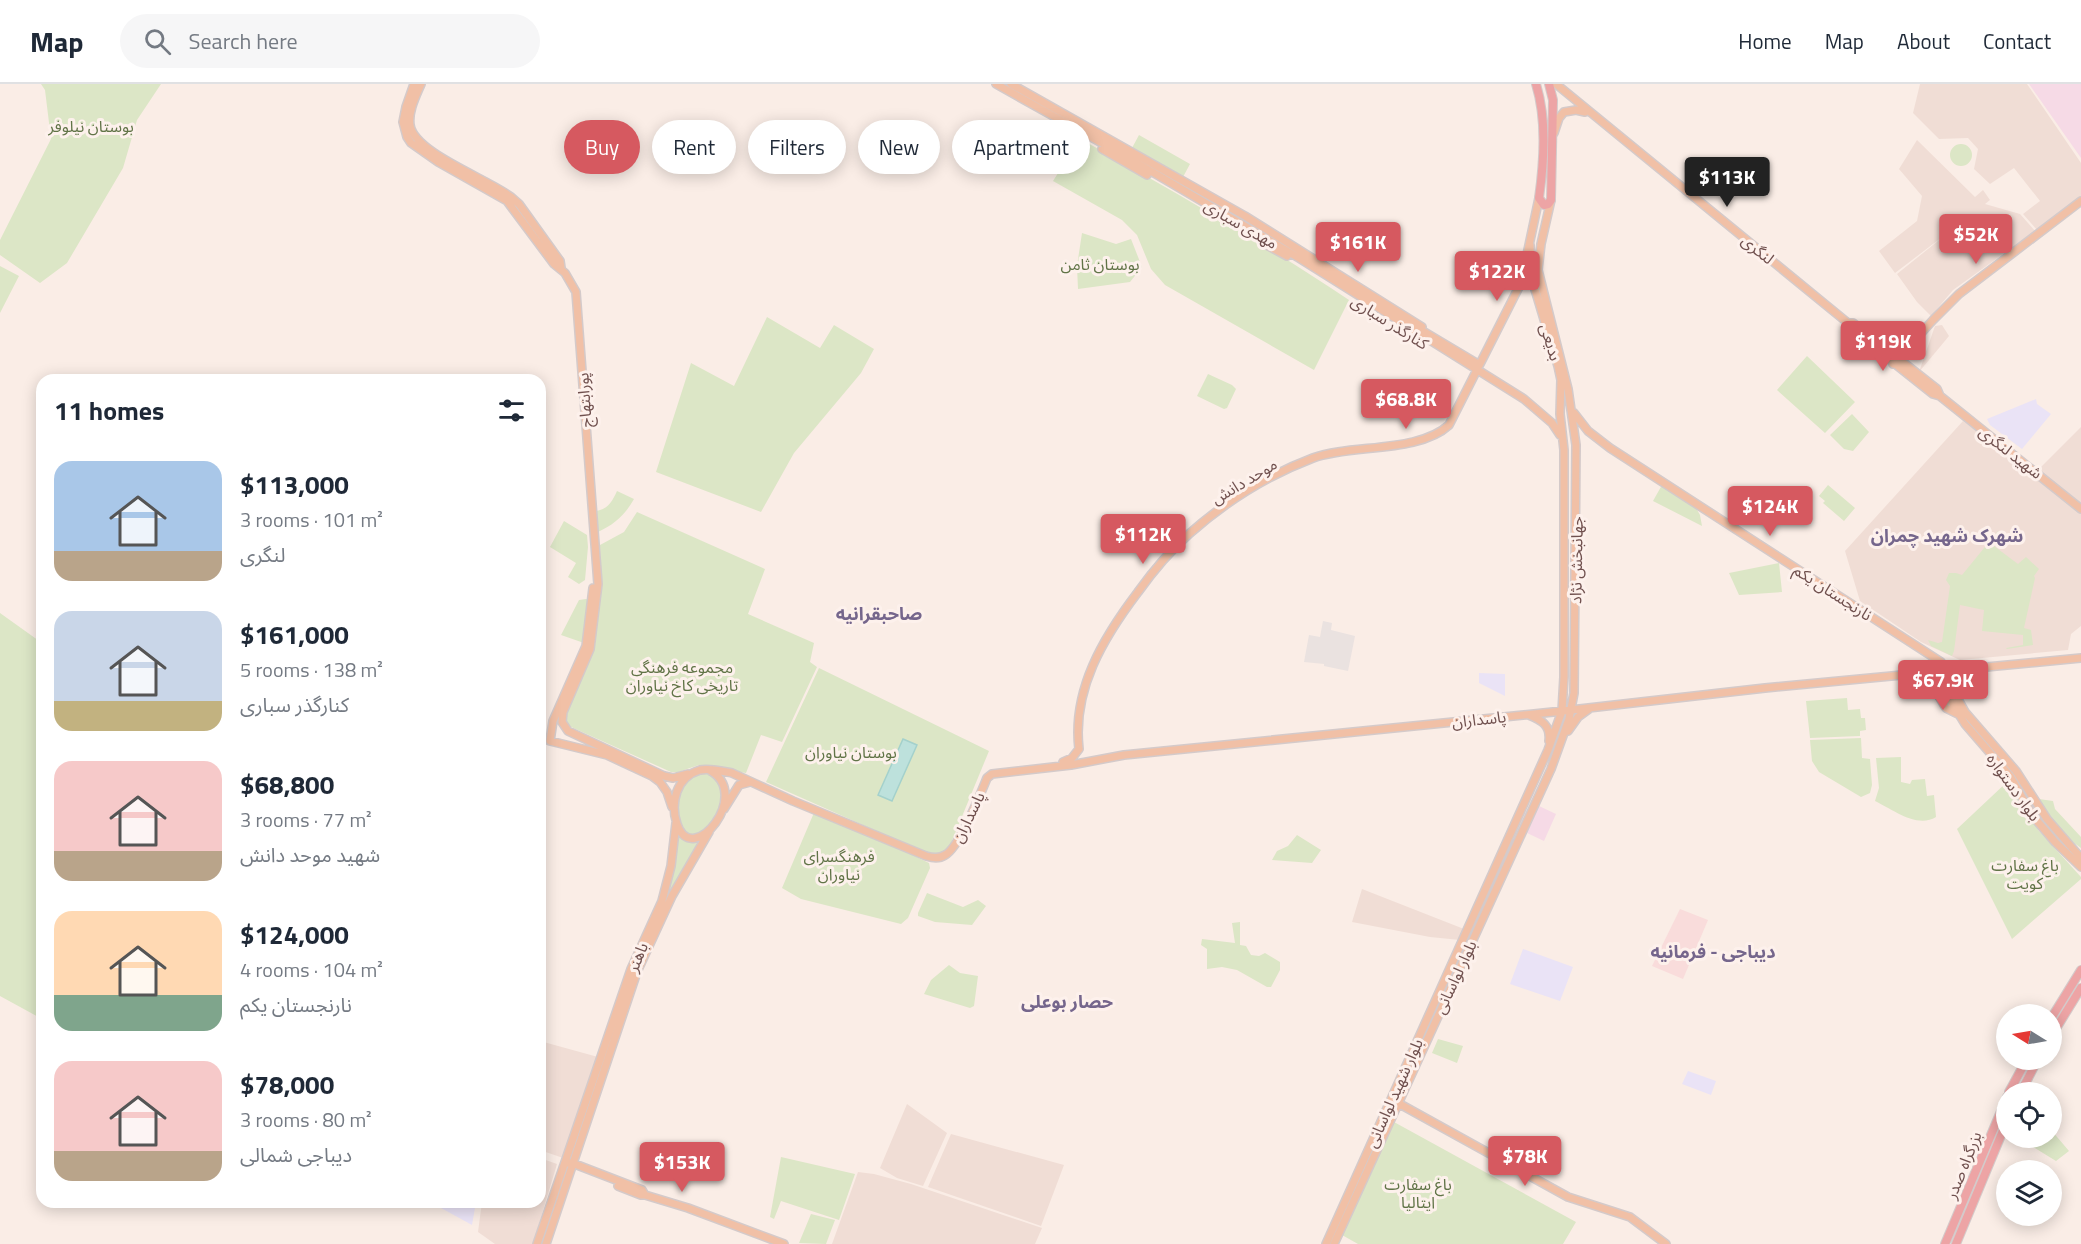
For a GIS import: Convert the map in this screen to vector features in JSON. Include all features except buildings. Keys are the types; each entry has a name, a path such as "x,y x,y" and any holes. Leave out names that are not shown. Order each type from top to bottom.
{"highway":[{"path":"1536,84 1541,108 1543,142 1539,198 1544,205 1551,200 1553,100 1549,84"},
{"path":"2060,1004 2081,970"},
{"path":"2062,1006 2081,975"},
{"path":"2062,1020 2081,990"},
{"name":"بزرگراه صدر","path":"1948,1244 1996,1119"},
{"path":"1948,1244 1996,1130"},
{"path":"1957,1244 1997,1148"},
{"name":"بزرگراه صدر","path":"1957,1244 1997,1148"}],"main road":[{"name":"پورابتهاج","path":"414,84 403,122 411,143 438,162 507,201 554,264 561,268"},
{"name":"پورابتهاج","path":"421,84 410,118 411,131 415,137 430,151 511,197 519,204 560,261 561,268 576,292 594,537 592,547 594,597 590,649 561,717 564,728 568,731 662,779"},
{"name":"کنارگذر سباری","path":"987,84 1296,261 1435,350 1454,353"},
{"path":"996,84 1066,120"},
{"path":"1003,84 1067,120"},
{"path":"1011,84 1068,120"},
{"name":"لنگری","path":"1556,84 1848,323"},
{"path":"1553,139 1558,118 1564,112 1578,110 1590,114"},
{"name":"مهدی سباری","path":"1090,132 1477,367 1542,413 1563,440"},
{"path":"1477,367 1521,283 1539,198"},
{"path":"1549,216 1551,200"},
{"path":"1896,361 1959,294 2081,201"},
{"path":"1536,217 1542,211 1549,216"},
{"name":"بدیعی","path":"1549,216 1541,244 1539,276 1569,389 1572,411"},
{"name":"بدیعی","path":"1530,245 1532,276 1560,373 1563,440"},
{"name":"شهید لنگری","path":"1848,323 1853,323 1890,352 1896,361"},
{"name":"شهید لنگری","path":"1848,323 1850,328 1937,389 1940,396 2081,509"},
{"path":"1890,352 1898,352 1910,345"},
{"path":"1454,353 1484,353"},
{"name":"موحد دانش","path":"1079,749 1077,731 1079,714 1093,664 1107,635 1152,574 1180,543 1233,501 1277,474 1315,458 1400,444 1433,436 1442,431 1449,425 1477,367"},
{"name":"جهانبخش نژاد","path":"1572,411 1576,444 1572,710"},
{"name":"نارنجستان یکم","path":"1572,411 1596,438 1941,662 1942,671"},
{"name":"جهانبخش نژاد","path":"1562,711 1563,440"},
{"path":"1564,579 1570,582 1575,580"},
{"name":"پورابتهاج","path":"594,597 586,646 553,721 550,741 607,755 662,779"},
{"name":"پاسداران","path":"926,856 933,858 944,856 954,848 987,778 992,774 1124,755 1591,708 1765,687 2081,658"},
{"path":"1948,687 1954,681 1959,669"},
{"name":"بلوار دستواره","path":"1942,671 1960,715 2010,776 2032,815 2081,869"},
{"path":"1929,672 1946,708 1960,715"},
{"name":"بلوار دستواره","path":"1929,672 1948,687 1965,712 2016,771 2048,819 2081,858"},
{"path":"1563,738 1578,717 1591,708"},
{"name":"بلوار لواسانی","path":"1334,1244 1506,867 1563,738 1572,710"},
{"name":"بلوار شهید لواسانی","path":"1326,1244 1548,750 1562,711"},
{"path":"1527,714 1543,722 1548,728 1550,732 1548,750"},
{"path":"1079,749 1092,760"},
{"name":"پاسداران","path":"926,856 935,856 945,852 953,843 986,772 1067,761 1079,749"},
{"path":"662,779 702,770 732,773 926,856"},
{"path":"709,771 720,778 723,786 723,811"},
{"path":"694,773 683,781 676,791 676,820 680,831 689,837 697,837 710,831 738,785 750,782"},
{"name":"باهنر","path":"546,1244 568,1164 631,969 662,901 671,866 676,820 662,779"},
{"name":"باهنر","path":"537,1244 637,972 672,896 710,831"},
{"path":"2071,846 2081,853"},
{"path":"1497,864 1503,861 1506,867"},
{"path":"1398,1103 1568,1197 1630,1217 1665,1244"},
{"path":"568,1164 642,1190 645,1195 688,1208 784,1244"}],"shaded area":[{"path":"1920,84 2027,84 2081,163 2081,198 2037,230 2023,214 2040,201 2014,168 1990,184 1974,169 1978,149 1968,138 1939,139 1913,113"},
{"path":"2029,84 2081,84 2081,158"},
{"path":"1917,140 1975,197 1983,190 1990,200 1985,204 2020,214 2035,231 1953,290 1931,316 1917,302 1897,274 1954,228 1895,273 1879,251 1917,221 1922,196 1899,169"},
{"path":"1942,325 1949,336 1919,372 1935,326"},
{"path":"2036,399 2037,404 2051,414 2022,449 1990,425 1987,419"},
{"path":"1963,421 2031,471 2039,469 2081,427 2081,626 2071,634 2068,650 1960,660 1921,642 1860,601 1845,551"},
{"path":"1323,621 1332,623 1331,630 1355,636 1348,671 1324,666 1324,664 1304,662 1309,635 1320,637"},
{"path":"1479,673 1505,674 1505,696 1479,683"},
{"path":"1539,806 1556,814 1544,841 1527,833"},
{"path":"1362,889 1464,929 1460,940 1430,937 1352,922"},
{"path":"1680,909 1708,920 1683,979 1652,966"},
{"path":"1523,949 1573,967 1560,1001 1510,984"},
{"path":"546,1043 598,1057 563,1158 546,1152"},
{"path":"1688,1071 1716,1081 1711,1095 1682,1084"},
{"path":"907,1104 947,1133 923,1186 897,1178 880,1168"},
{"path":"951,1134 1064,1165 1041,1226 928,1187"},
{"path":"546,1160 557,1164 546,1201"},
{"path":"858,1172 911,1184 1042,1228 1035,1244 832,1244"},
{"path":"441,1208 475,1208 472,1225"},
{"path":"481,1208 544,1208 533,1244 495,1244 478,1232"}],"green space":[{"name":"بوستان نیلوفر","path":"41,84 161,84 137,120 123,168 67,263 40,283 0,255 0,240 51,139 45,90"},
{"path":"1139,135 1190,164 1183,177 1132,148"},
{"path":"1090,144 1219,218 1349,300 1314,370 1165,285 1151,269 1137,235 1122,220 1053,181 1057,174 1090,174"},
{"path":"1957,144 1965,144 1972,151 1972,159 1965,166 1957,166 1950,159 1950,151"},
{"name":"بوستان ثامن","path":"1082,233 1116,244 1131,239 1142,267 1130,282 1078,289 1077,266"},
{"path":"0,266 19,276 0,313"},
{"path":"767,317 820,348 834,325 874,349 861,373 794,453 761,512 656,472 691,363 734,386"},
{"path":"1807,356 1855,402 1825,433 1777,390"},
{"path":"1208,374 1236,389 1227,408 1224,409 1197,396"},
{"path":"1852,414 1869,432 1853,451 1844,449 1830,435"},
{"path":"1662,485 1696,508 1702,526 1653,501"},
{"path":"1828,485 1855,508 1844,521 1823,503 1825,501 1819,496"},
{"path":"617,491 634,499 619,518 598,532 596,511 604,509"},
{"name":"مجموعه فرهنگی تاریخی کاخ نیاوران","path":"637,512 765,569 748,614 814,643 810,662 817,667 782,742 761,735 746,773 699,765 671,772 571,727 565,721 564,716 594,649 601,585 600,545 624,532"},
{"path":"564,521 587,535 585,580 579,584 568,577 576,563 550,547"},
{"path":"1998,531 2003,535 1994,546 2018,564 2026,557 2039,569 2034,576 2024,628 2031,630 2033,645 2007,649 2023,645 2023,635 1982,631 1984,610 1960,605 1952,656 1931,646 1928,640 1942,642 1950,586 1946,580 1949,573 1962,575"},
{"path":"1779,563 1782,592 1739,595 1729,573"},
{"path":"579,600 589,600 584,643 561,635"},
{"path":"0,613 36,639 36,1016 0,996"},
{"name":"بوستان نیاوران","path":"819,668 989,751 949,848 938,854 926,853 766,782"},
{"path":"1847,698 1848,710 1860,709 1861,718 1865,718 1866,730 1860,731 1860,736 1810,738 1806,701"},
{"path":"1861,738 1862,758 1870,759 1872,785 1870,793 1861,797 1819,772 1812,761 1810,740"},
{"path":"1901,757 1901,782 1910,784 1912,780 1925,779 1927,796 1934,795 1936,817 1921,821 1913,819 1875,801 1879,788 1876,758"},
{"path":"702,772 718,779 722,793 720,810 708,830 699,835 689,835 681,829 677,814 677,797 684,783"},
{"name":"باغ سفارت کویت","path":"2007,782 2039,831 2081,877 2012,939 1957,829"},
{"path":"2039,799 2053,801 2055,809 2081,837 2081,848 2063,832"},
{"name":"فرهنگسرای نیاوران","path":"816,808 929,863 930,868 908,918 901,924 801,899 782,888"},
{"path":"677,830 681,835 705,835 660,913 670,881"},
{"path":"1297,835 1321,850 1312,863 1272,860 1277,851 1288,846"},
{"path":"927,893 963,907 978,900 986,906 972,925 935,922 918,916"},
{"path":"1240,922 1240,945 1246,946 1251,955 1259,956 1265,953 1280,962 1280,970 1271,987 1237,970 1222,967 1207,969 1207,949 1201,945 1202,939 1235,943 1232,923"},
{"path":"949,965 960,973 978,976 974,1006 970,1008 924,994 931,980"},
{"path":"1438,1039 1463,1046 1457,1063 1432,1053"},
{"name":"باغ سفارت ایتالیا","path":"1394,1122 1576,1222 1563,1244 1358,1244 1342,1235"},
{"path":"2062,1143 2069,1151 2054,1160 2035,1148 2062,1148"},
{"path":"781,1157 855,1174 839,1220 781,1201 774,1219 770,1217"},
{"path":"811,1214 835,1220 826,1244 799,1243"}],"water":[{"path":"903,739 917,745 892,801 878,795"}],"district":[{"name":"شهرک شهید چمران","path":"1947,536"},
{"name":"صاحبقرانیه","path":"879,614"},
{"name":"دیباجی - فرمانیه","path":"1713,952"},
{"name":"حصار بوعلی","path":"1067,1002"}]}
